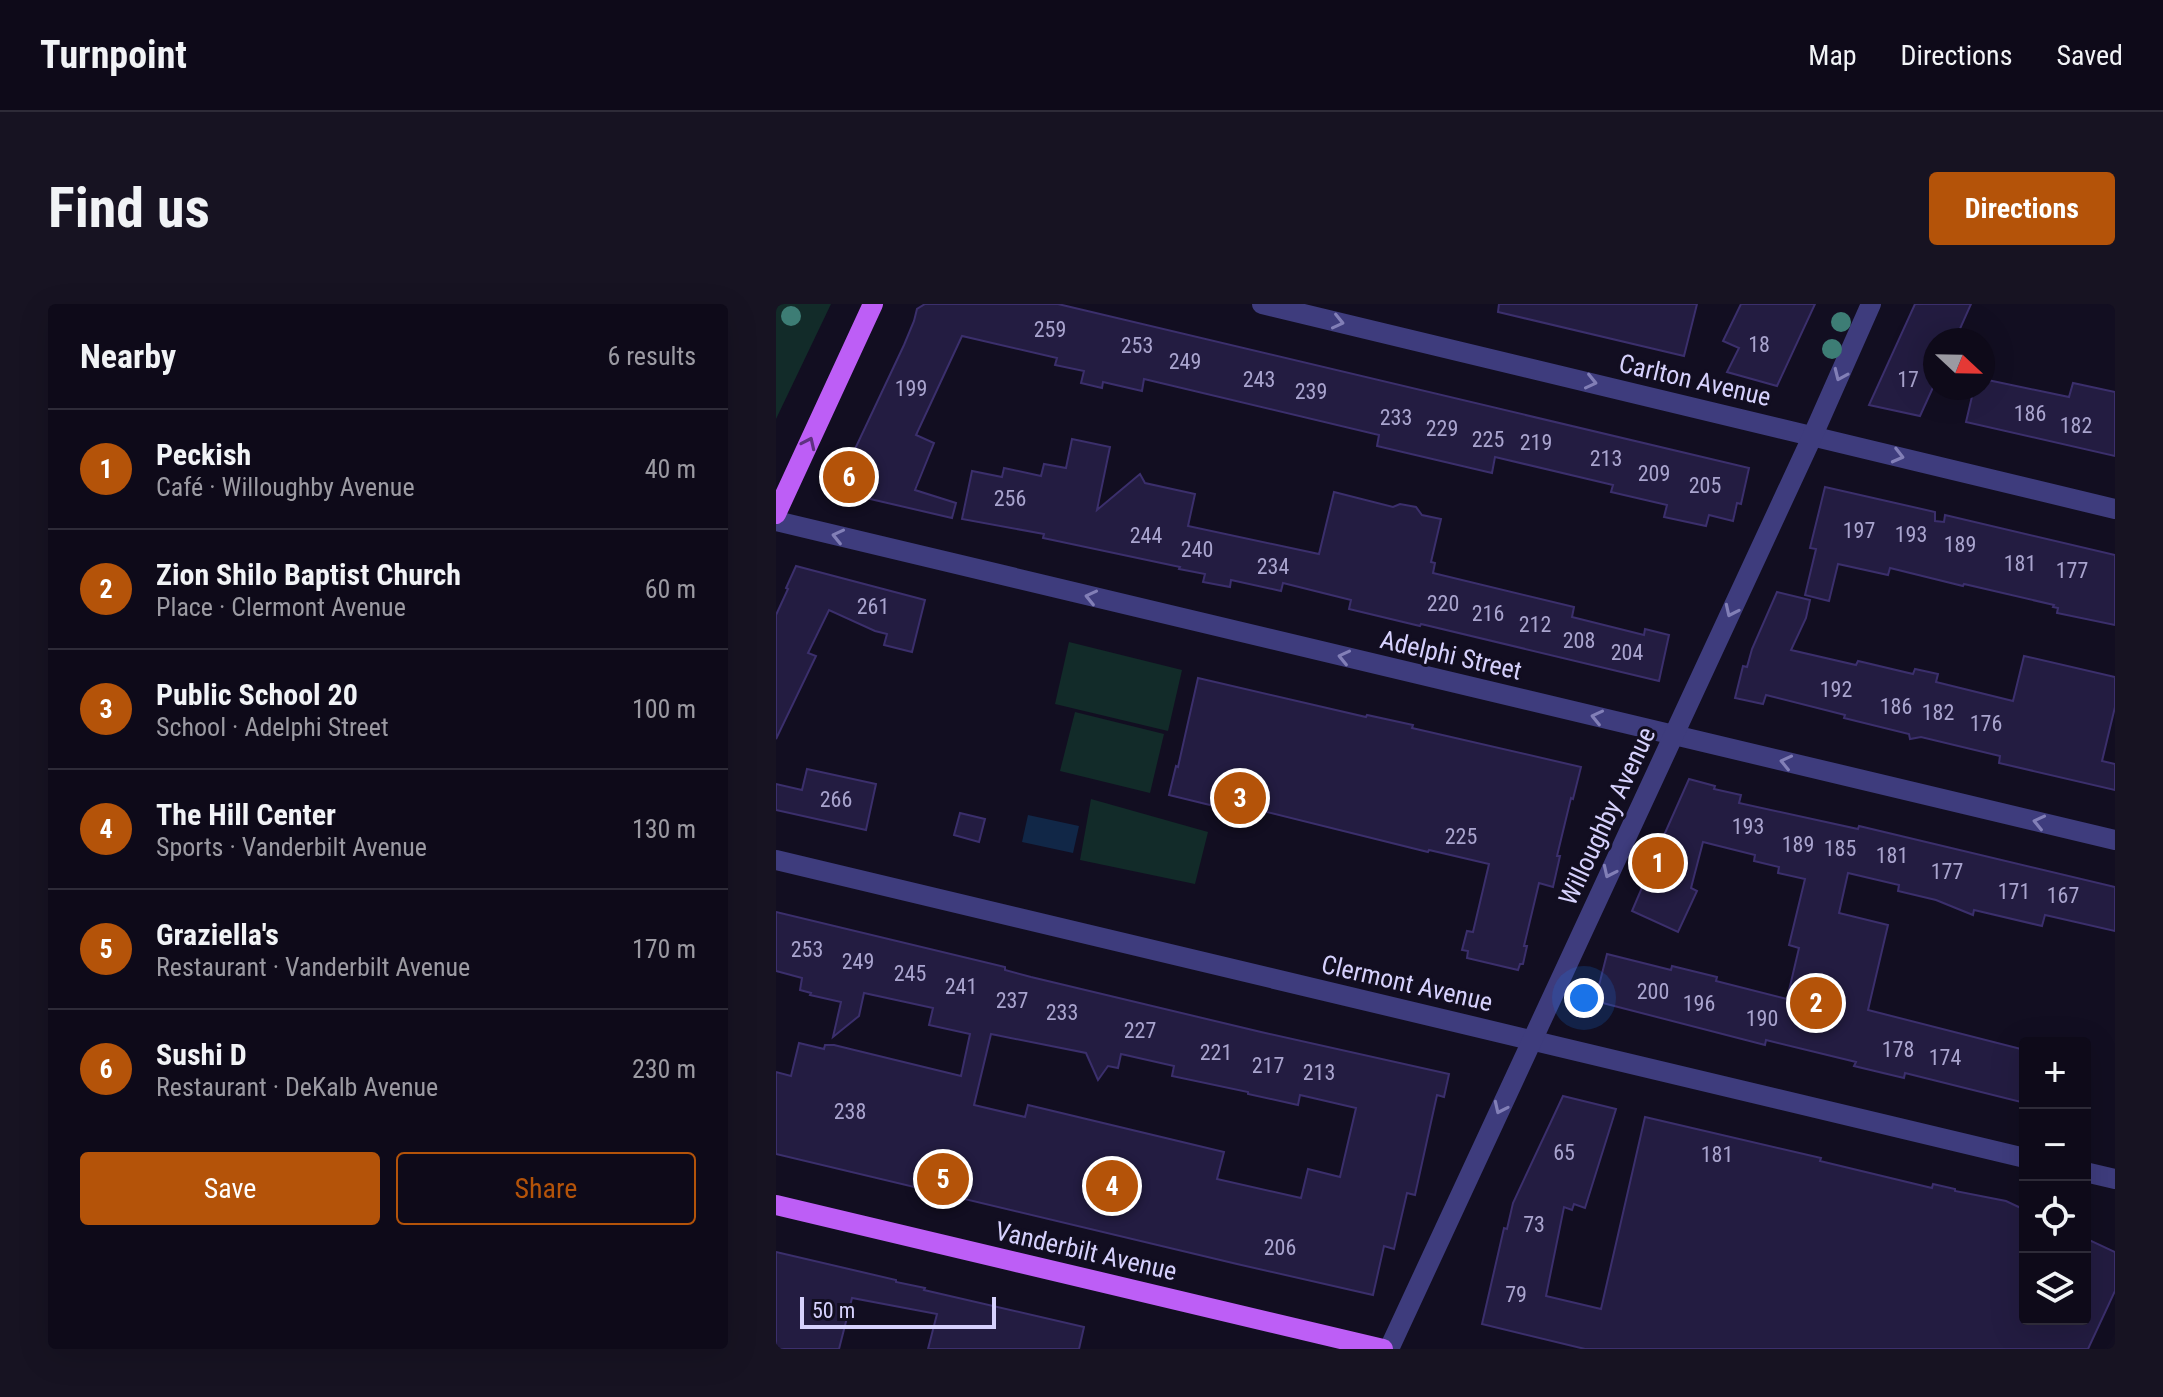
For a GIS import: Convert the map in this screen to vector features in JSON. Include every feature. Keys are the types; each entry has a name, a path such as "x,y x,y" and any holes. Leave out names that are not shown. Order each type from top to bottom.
{"main road":[{"path":"776,514 873,304"},
{"name":"Vanderbilt Avenue","path":"776,1205 1386,1349"}],"street":[{"name":"Carlton Avenue","path":"1262,304 2115,509"},
{"name":"Willoughby Avenue","path":"1386,1349 1813,435 1871,304"},
{"name":"Adelphi Street","path":"776,521 2115,840"},
{"name":"Clermont Avenue","path":"776,860 2019,1157"},
{"path":"2091,1173 2115,1179"}],"green space":[{"path":"776,304 831,304 776,419"},
{"path":"1069,642 1182,670 1168,731 1055,704"},
{"path":"1075,712 1164,734 1150,793 1060,771"},
{"path":"1091,799 1208,832 1195,884 1080,860"}],"water":[{"path":"1028,815 1079,826 1073,853 1022,842"}],"building":[{"path":"925,304 1058,304 1749,468 1741,504 1737,503 1733,521 1709,515 1706,526 1664,517 1667,505 1611,492 1613,485 1495,457 1492,473 1377,446 1379,435 1144,379 1142,391 1103,382 1102,388 1081,383 1084,371 1055,365 1057,358 962,336 916,435 934,443 915,490 956,503 952,518 866,498 838,485 904,345 917,309"},
{"path":"1499,304 1697,304 1684,356 1498,312"},
{"path":"1741,304 1815,304 1777,386 1727,372 1739,348 1723,341"},
{"path":"1915,304 1971,304 1960,328 1923,328 1923,400 1927,400 1920,416 1869,405"},
{"path":"1995,382 2069,397 2073,383 2115,392 2115,456 1966,422 1971,400 1995,400"},
{"path":"1072,439 1110,447 1097,510 1140,474 1145,483 1195,494 1188,526 1319,554 1334,492 1393,507 1400,504 1416,507 1422,515 1441,519 1431,562 1435,563 1433,573 1574,607 1572,617 1644,635 1645,629 1669,635 1659,681 1349,609 1351,600 1283,583 1281,591 1231,580 1230,587 1203,582 1205,574 1180,567 1043,538 1044,534 962,519 972,471 1002,477 1004,468 1041,476 1044,464 1066,468"},
{"path":"1825,487 1935,512 1935,521 1944,522 1945,515 2115,555 2115,625 2057,613 2058,608 2054,605 1890,568 1888,575 1838,564 1829,601 1805,595 1816,549 1810,548"},
{"path":"796,566 925,600 912,652 884,645 887,634 829,610 808,653 816,656 776,739 776,615"},
{"path":"1777,592 1810,600 1806,618 1791,650 1856,665 1858,661 1913,674 1915,669 1938,674 1936,682 2013,701 2024,656 2115,677 2115,707 2102,761 2115,764 2115,790 1999,763 2000,756 1921,737 1910,739 1909,734 1766,695 1763,704 1735,698 1743,666 1747,667"},
{"path":"1198,678 1413,725 1412,728 1581,767 1557,856 1560,856 1553,887 1539,883 1524,946 1527,946 1523,964 1518,970 1467,958 1468,951 1462,950 1467,931 1473,932 1489,864 1428,852 1215,799 1214,806 1169,795"},
{"path":"807,769 876,784 866,830 776,810 776,784 802,790"},
{"path":"1689,779 1741,795 1739,803 1858,829 1859,826 2115,887 2115,931 2045,915 2042,926 1974,910 1973,915 1936,900 1898,891 1899,885 1848,873 1839,913 1888,925 1868,1010 2019,1048 2019,1102 1905,1073 1904,1078 1854,1066 1856,1062 1766,1040 1765,1045 1595,1001 1607,954 1671,970 1672,966 1717,977 1716,981 1787,999 1799,948 1789,945 1805,879 1778,873 1779,867 1754,861 1755,855 1703,842 1691,888 1697,891 1678,932 1632,911"},
{"path":"960,813 985,819 979,842 954,835"},
{"path":"776,912 1005,967 1005,970 1031,977 1449,1074 1444,1097 1437,1095 1415,1195 1407,1193 1394,1249 1384,1246 1373,1295 776,1154 776,1072 791,1076 799,1043 824,1049 825,1045 834,1045 961,1076 970,1034 929,1025 933,1008 864,993 859,1016 833,1037 841,1002 810,995 800,990 802,978 776,971","holes":["991,1034 1086,1053 1098,1080 1108,1066 1118,1068 1121,1054 1174,1066 1172,1076 1248,1094 1298,1105 1300,1095 1356,1108 1340,1177 1308,1169 1301,1198 1217,1179 1224,1152 1028,1105 1025,1117 974,1105"]},
{"path":"1563,1096 1616,1109 1585,1208 1574,1204 1572,1210 1564,1207 1546,1296 1601,1309 1645,1117 1821,1158 1820,1161 1932,1188 1933,1184 2006,1201 2019,1207 2019,1325 2091,1325 2091,1241 2115,1252 2115,1291 2088,1349 1585,1349 1482,1324 1504,1228 1507,1229 1513,1203"},
{"path":"776,1252 1084,1327 1079,1349 928,1349 937,1314 852,1298 839,1349 776,1349"}],"place":[{"name":"Sushi D","path":"849,477"},
{"name":"Public School 20","path":"1240,798"},
{"name":"Peckish","path":"1658,863"},
{"name":"Zion Shilo Baptist Church","path":"1816,1003"},
{"name":"Graziella's","path":"943,1179"},
{"name":"The Hill Center","path":"1112,1186"}]}
